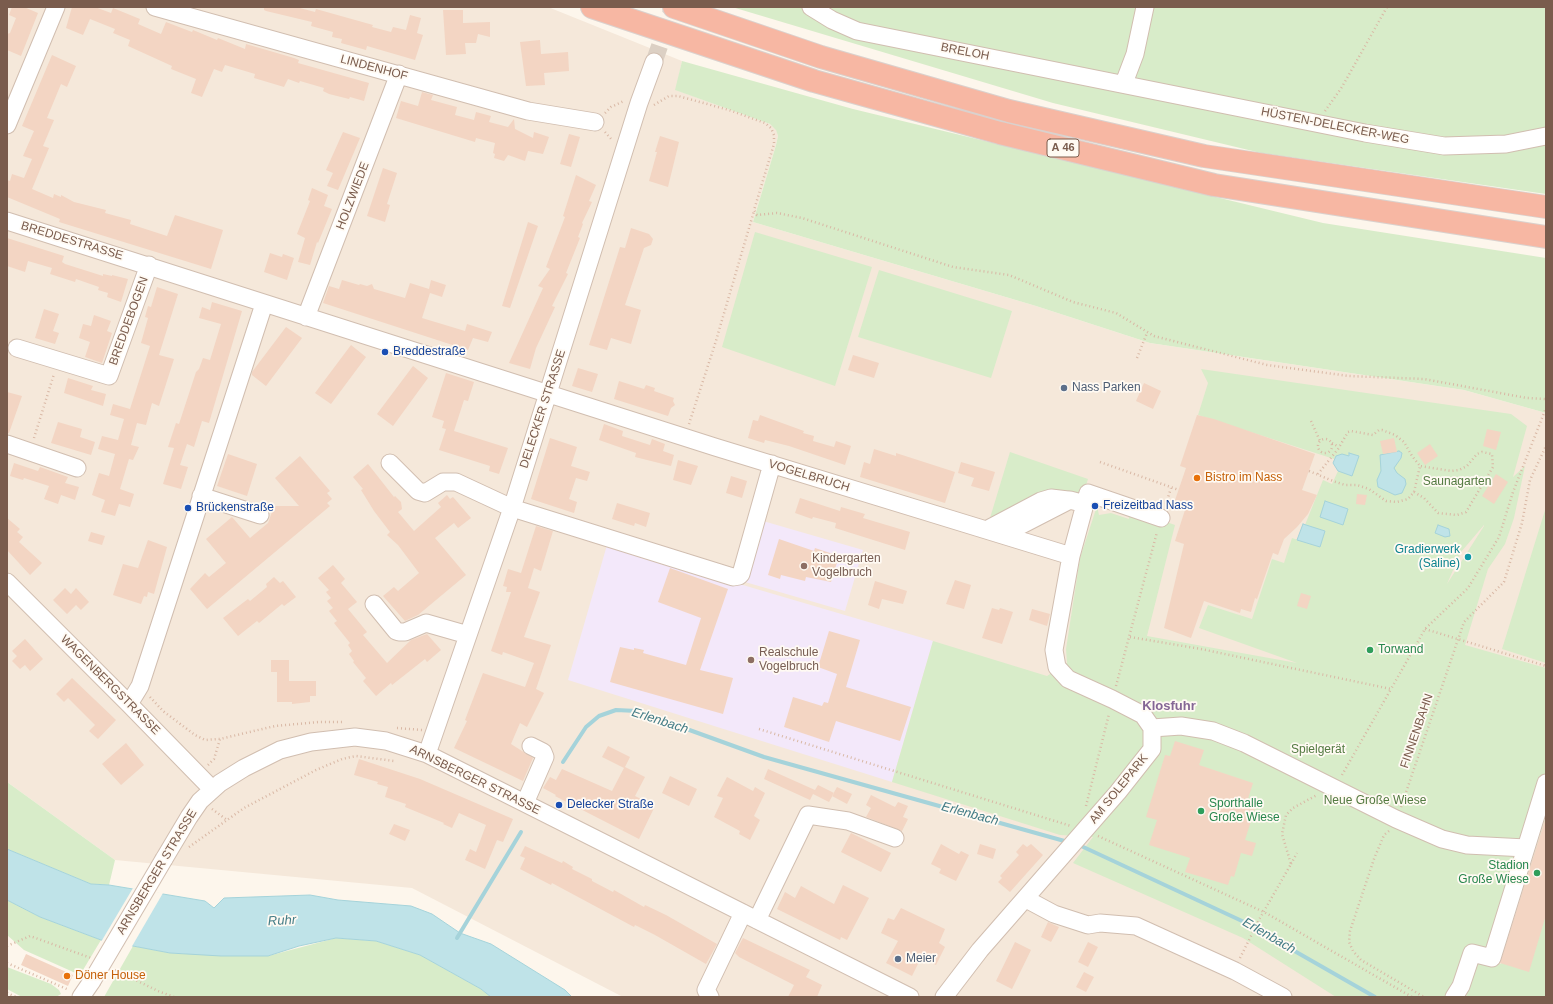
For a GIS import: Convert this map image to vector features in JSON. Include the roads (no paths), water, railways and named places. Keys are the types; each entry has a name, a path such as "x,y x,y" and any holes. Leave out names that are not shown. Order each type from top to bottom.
{"highway":[{"name":"A 46","path":"592,7 814,81 1000,133 1206,183 1546,237"},
{"name":"A 46","path":"674,7 843,64 1009,111 1204,156 1546,207"}],"street":[{"path":"7,125 56,7"},
{"name":"LINDENHOF","path":"155,7 528,111 595,122"},
{"name":"BRELOH","path":"811,7 832,20 857,31 1124,84"},
{"path":"1124,84 1135,54 1145,7"},
{"name":"DELECKER STRASSE","path":"427,754 512,508 626,149 639,102 654,62"},
{"name":"HOLZWIEDE","path":"306,317 399,74"},
{"name":"HÜSTEN-DELECKER-WEG","path":"1124,84 1444,146 1506,144 1546,136"},
{"name":"BREDDESTRASSE","path":"7,221 149,265 264,304 548,394"},
{"name":"BREDDEBOGEN","path":"17,348 109,376 149,265"},
{"path":"129,704 140,686 264,304"},
{"name":"VOGELBRUCH","path":"548,394 1071,556"},
{"path":"7,444 77,468"},
{"path":"390,463 418,492 425,493 443,482 456,482 512,508 737,577 741,574 772,464"},
{"path":"201,496 260,514"},
{"path":"996,532 1041,501 1051,498 1081,499 1161,518"},
{"path":"1081,499 1054,650 1055,662 1060,672 1068,679 1143,715 1152,728 1181,726 1213,731 1244,743 1396,819 1442,838 1467,845 1526,848"},
{"name":"WAGENBERGSTRASSE","path":"7,582 212,789"},
{"path":"374,604 396,631 399,632 405,632 426,623 468,635"},
{"name":"AM SOLEPARK","path":"944,997 980,950 1026,899 1082,830 1149,754 1153,743 1152,728"},
{"name":"ARNSBERGER STRASSE","path":"82,996 189,817 212,789 237,772 280,750 298,744 326,739 371,738 397,743 427,754 910,997"},
{"path":"524,803 545,757 543,752 530,746"},
{"path":"1454,997 1460,986 1472,953 1492,958 1546,783"},
{"path":"710,997 706,990 808,815 848,821 896,838"},
{"path":"1026,899 1054,914 1088,925 1100,923 1136,926 1235,971 1283,997"}],"water":[{"path":"1399,451 1402,453 1401,458 1394,468 1397,473 1405,479 1406,484 1402,493 1395,495 1378,487 1377,480 1381,471 1380,455"},
{"path":"1349,453 1359,456 1352,476 1338,471 1333,463 1336,456 1342,454 1349,456"},
{"path":"1325,501 1348,509 1343,525 1320,517"},
{"path":"1303,524 1325,531 1320,547 1297,540"},
{"path":"1438,525 1449,529 1450,536 1445,537 1435,533"},
{"name":"Ruhr","path":"7,849 91,884 109,885 205,901 214,908 224,898 310,895 338,900 411,906 432,914 460,933 491,944 565,990 572,997 491,997 481,989 420,955 376,941 336,938 299,946 268,956 221,956 170,953 101,940 40,917 7,900"}],"waterway":[{"name":"Erlenbach","path":"563,762 586,727 599,716 616,710 637,711 764,757 1068,842"},
{"path":"457,938 521,832"},
{"name":"Erlenbach","path":"1079,845 1242,921 1375,997"}],"tunnel":[{"path":"654,62 673,7"}],"place":[{"name":"Breddestraße","path":"385,352"},
{"name":"Nass Parken","path":"1064,388"},
{"name":"Bistro im Nass","path":"1197,478"},
{"name":"Freizeitbad Nass","path":"1095,506"},
{"name":"Brückenstraße","path":"188,508"},
{"name":"Gradierwerk (Saline)","path":"1468,557"},
{"name":"Kindergarten Vogelbruch","path":"804,566"},
{"name":"Torwand","path":"1370,650"},
{"name":"Realschule Vogelbruch","path":"751,660"},
{"name":"Delecker Straße","path":"559,805"},
{"name":"Sporthalle Große Wiese","path":"1201,811"},
{"name":"Stadion Große Wiese","path":"1537,873"},
{"name":"Meier","path":"898,959"},
{"name":"Döner House","path":"67,976"}],"district":[{"name":"Klosfuhr","path":"1169,706"}],"park label":[{"name":"Saunagarten","path":"1457,482"},
{"name":"Spielgerät","path":"1318,750"},
{"name":"Neue Große Wiese","path":"1375,801"}]}
